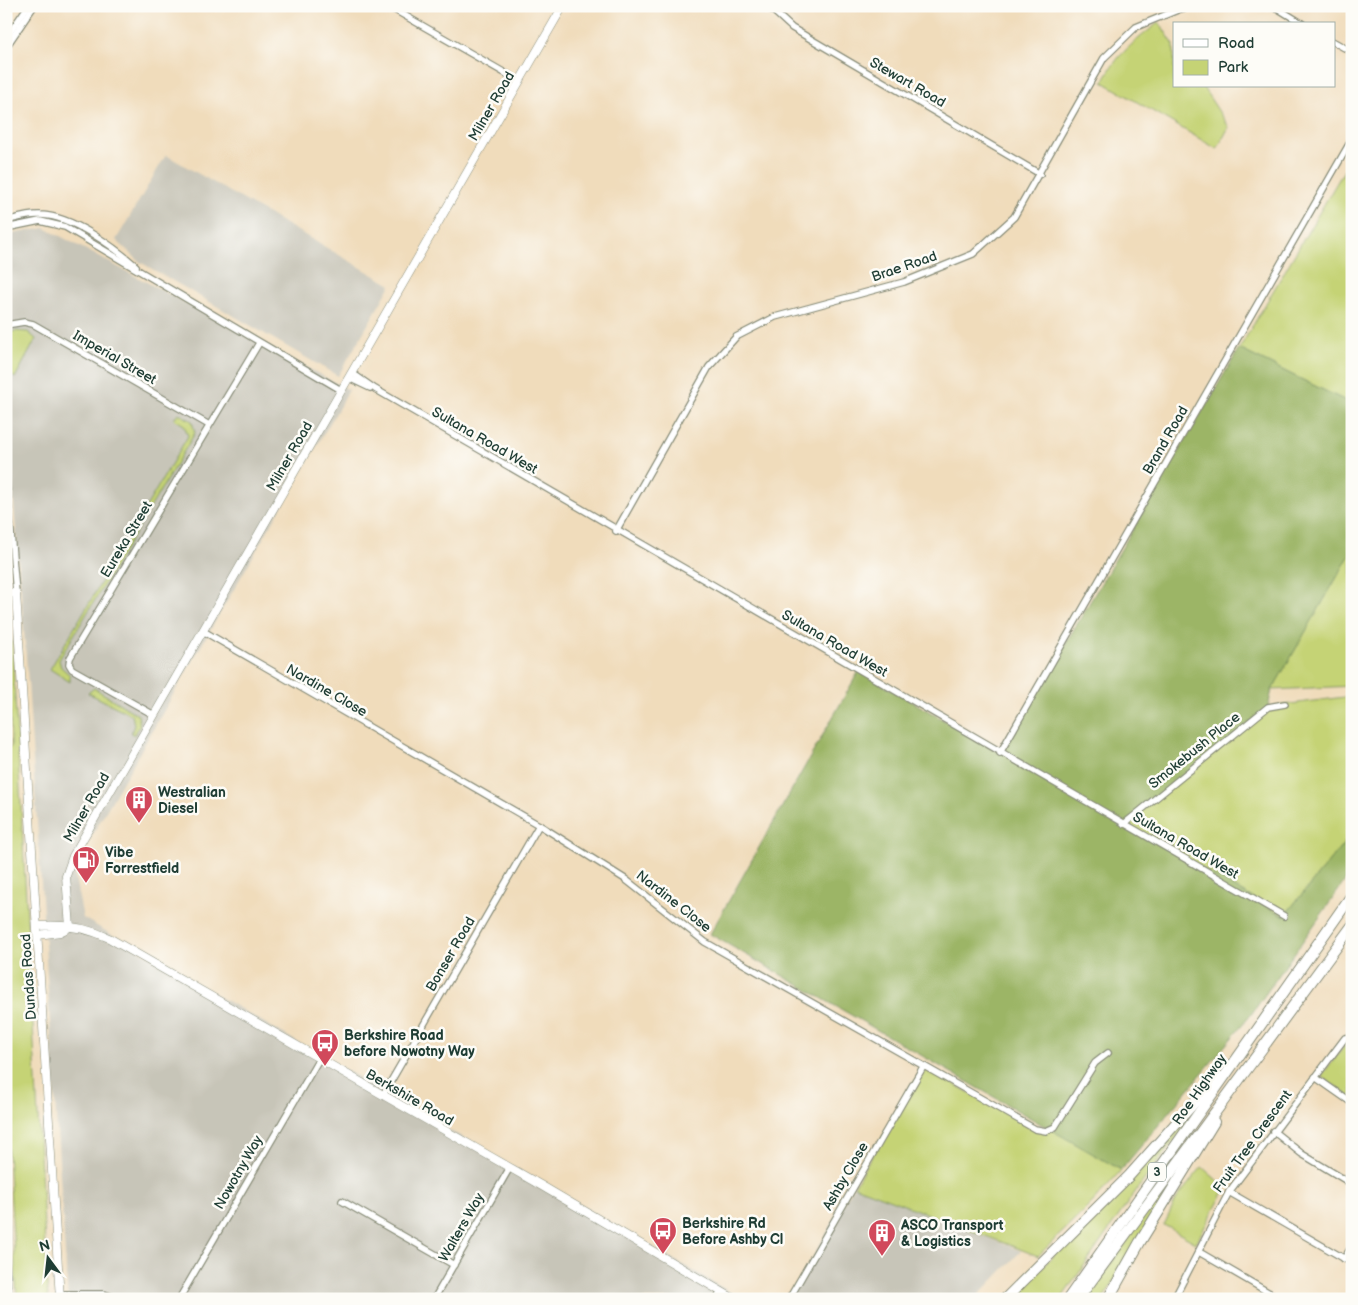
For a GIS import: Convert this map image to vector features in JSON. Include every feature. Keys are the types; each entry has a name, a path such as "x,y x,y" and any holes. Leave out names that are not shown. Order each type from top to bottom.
{"highway":[{"name":"Roe Highway","path":"1068,1299 1352,895"},
{"name":"Roe Highway","path":"1078,1299 1352,926"},
{"path":"1005,1299 1129,1176 1246,1046"},
{"path":"1108,1299 1155,1217 1247,1068"}],"main road":[{"name":"Milner Road","path":"70,927 66,886 68,866 562,6"},
{"path":"6,592 16,593"},
{"name":"Dundas Road","path":"16,593 60,1296"},
{"name":"Berkshire Road","path":"38,926 60,924 86,929 109,938 734,1299"},
{"name":"Berkshire Road","path":"38,935 60,932 70,927"}],"street":[{"path":"6,38 28,6"},
{"path":"6,47 34,6"},
{"path":"388,6 519,81"},
{"name":"Stewart Road","path":"768,6 792,28 1040,174"},
{"name":"Brae Road","path":"616,531 709,368 736,336 775,318 904,282 973,254 1014,217 1104,58 1136,27 1180,8 1192,6"},
{"path":"1267,6 1277,8 1300,22"},
{"path":"1336,43 1352,52"},
{"name":"Brand Road","path":"1000,753 1352,139"},
{"path":"6,221 35,215 62,218 121,253 149,277"},
{"path":"6,228 33,221 58,224 341,390"},
{"name":"Imperial Street","path":"6,325 24,322 33,324 209,424"},
{"name":"Eureka Street","path":"154,715 72,669 69,664 70,658 259,343"},
{"name":"Sultana Road West","path":"350,376 1284,916"},
{"name":"Dundas Road","path":"6,475 16,593"},
{"name":"Nardine Close","path":"203,631 539,826 625,879 705,942 1035,1129 1046,1131 1057,1124 1095,1063 1108,1053"},
{"name":"Smokebush Place","path":"1124,824 1268,707 1284,704"},
{"name":"Bonser Road","path":"383,1095 539,826"},
{"name":"Fruit Tree Crescent","path":"1174,1299 1229,1192 1273,1131 1345,1038 1352,1037"},
{"name":"Nowotny Way","path":"179,1299 319,1058"},
{"name":"Ashby Close","path":"789,1299 923,1066"},
{"path":"1315,1077 1352,1103"},
{"path":"1273,1131 1302,1154 1352,1184"},
{"name":"Walters Way","path":"434,1299 509,1169"},
{"path":"1229,1192 1352,1263"},
{"path":"342,1201 454,1265"},
{"path":"1344,1259 1352,1246"},
{"path":"1198,1252 1280,1299"},
{"path":"716,1299 721,1291"},
{"path":"60,1296 104,1294 119,1299"}],"shaded area":[{"path":"166,155 391,285 338,376 140,262 116,240"},
{"path":"45,228 349,390 73,868 83,918 742,1299 68,1299 28,682 10,455 6,435 6,235"},
{"path":"6,1165 10,1233 15,1299 6,1299"},
{"path":"854,1185 1021,1251 975,1299 789,1299"}],"green space":[{"path":"1159,22 1173,43 1173,88 1203,88 1229,127 1217,149 1103,82 1114,63 1134,42"},
{"path":"1352,157 1352,404 1239,349"},
{"path":"16,331 28,332 36,339 15,378 6,372 6,333"},
{"path":"1239,349 1352,404 1352,551 1272,690 1268,707 1124,824 1284,916 1352,834 1352,871 1250,1016 1121,1170 710,934 859,671 1001,753"},
{"path":"178,413 192,421 195,433 59,660 61,667 70,675 70,682 50,669 188,436 184,425 174,419"},
{"path":"1352,551 1352,686 1272,690"},
{"path":"12,642 48,1299 17,1299 6,1122 6,748 11,747 7,643"},
{"path":"94,688 138,715 140,726 134,735 131,733 134,725 132,715 88,693"},
{"path":"1352,696 1352,834 1284,916 1124,824 1268,707"},
{"path":"1352,1042 1352,1098 1321,1076 1346,1044"},
{"path":"923,1067 1035,1129 1052,1129 1125,1166 1091,1204 1038,1256 854,1186"},
{"path":"1221,1078 1136,1191 1061,1299 1012,1299"},
{"path":"1223,1105 1103,1299 1086,1299"},
{"path":"1202,1167 1226,1188 1196,1243 1164,1225 1177,1198"}],"sand":[{"path":"6,596 10,597 12,642 7,643 11,747 6,748"}],"railway":[{"path":"6,1243 10,1299"}],"place":[{"name":"Westralian Diesel","path":"139,824"},
{"name":"Vibe Forrestfield","path":"86,884"},
{"name":"Berkshire Road before Nowotny Way","path":"325,1067"},
{"name":"Berkshire Rd Before Ashby Cl","path":"663,1255"},
{"name":"ASCO Transport & Logistics","path":"882,1257"}]}
